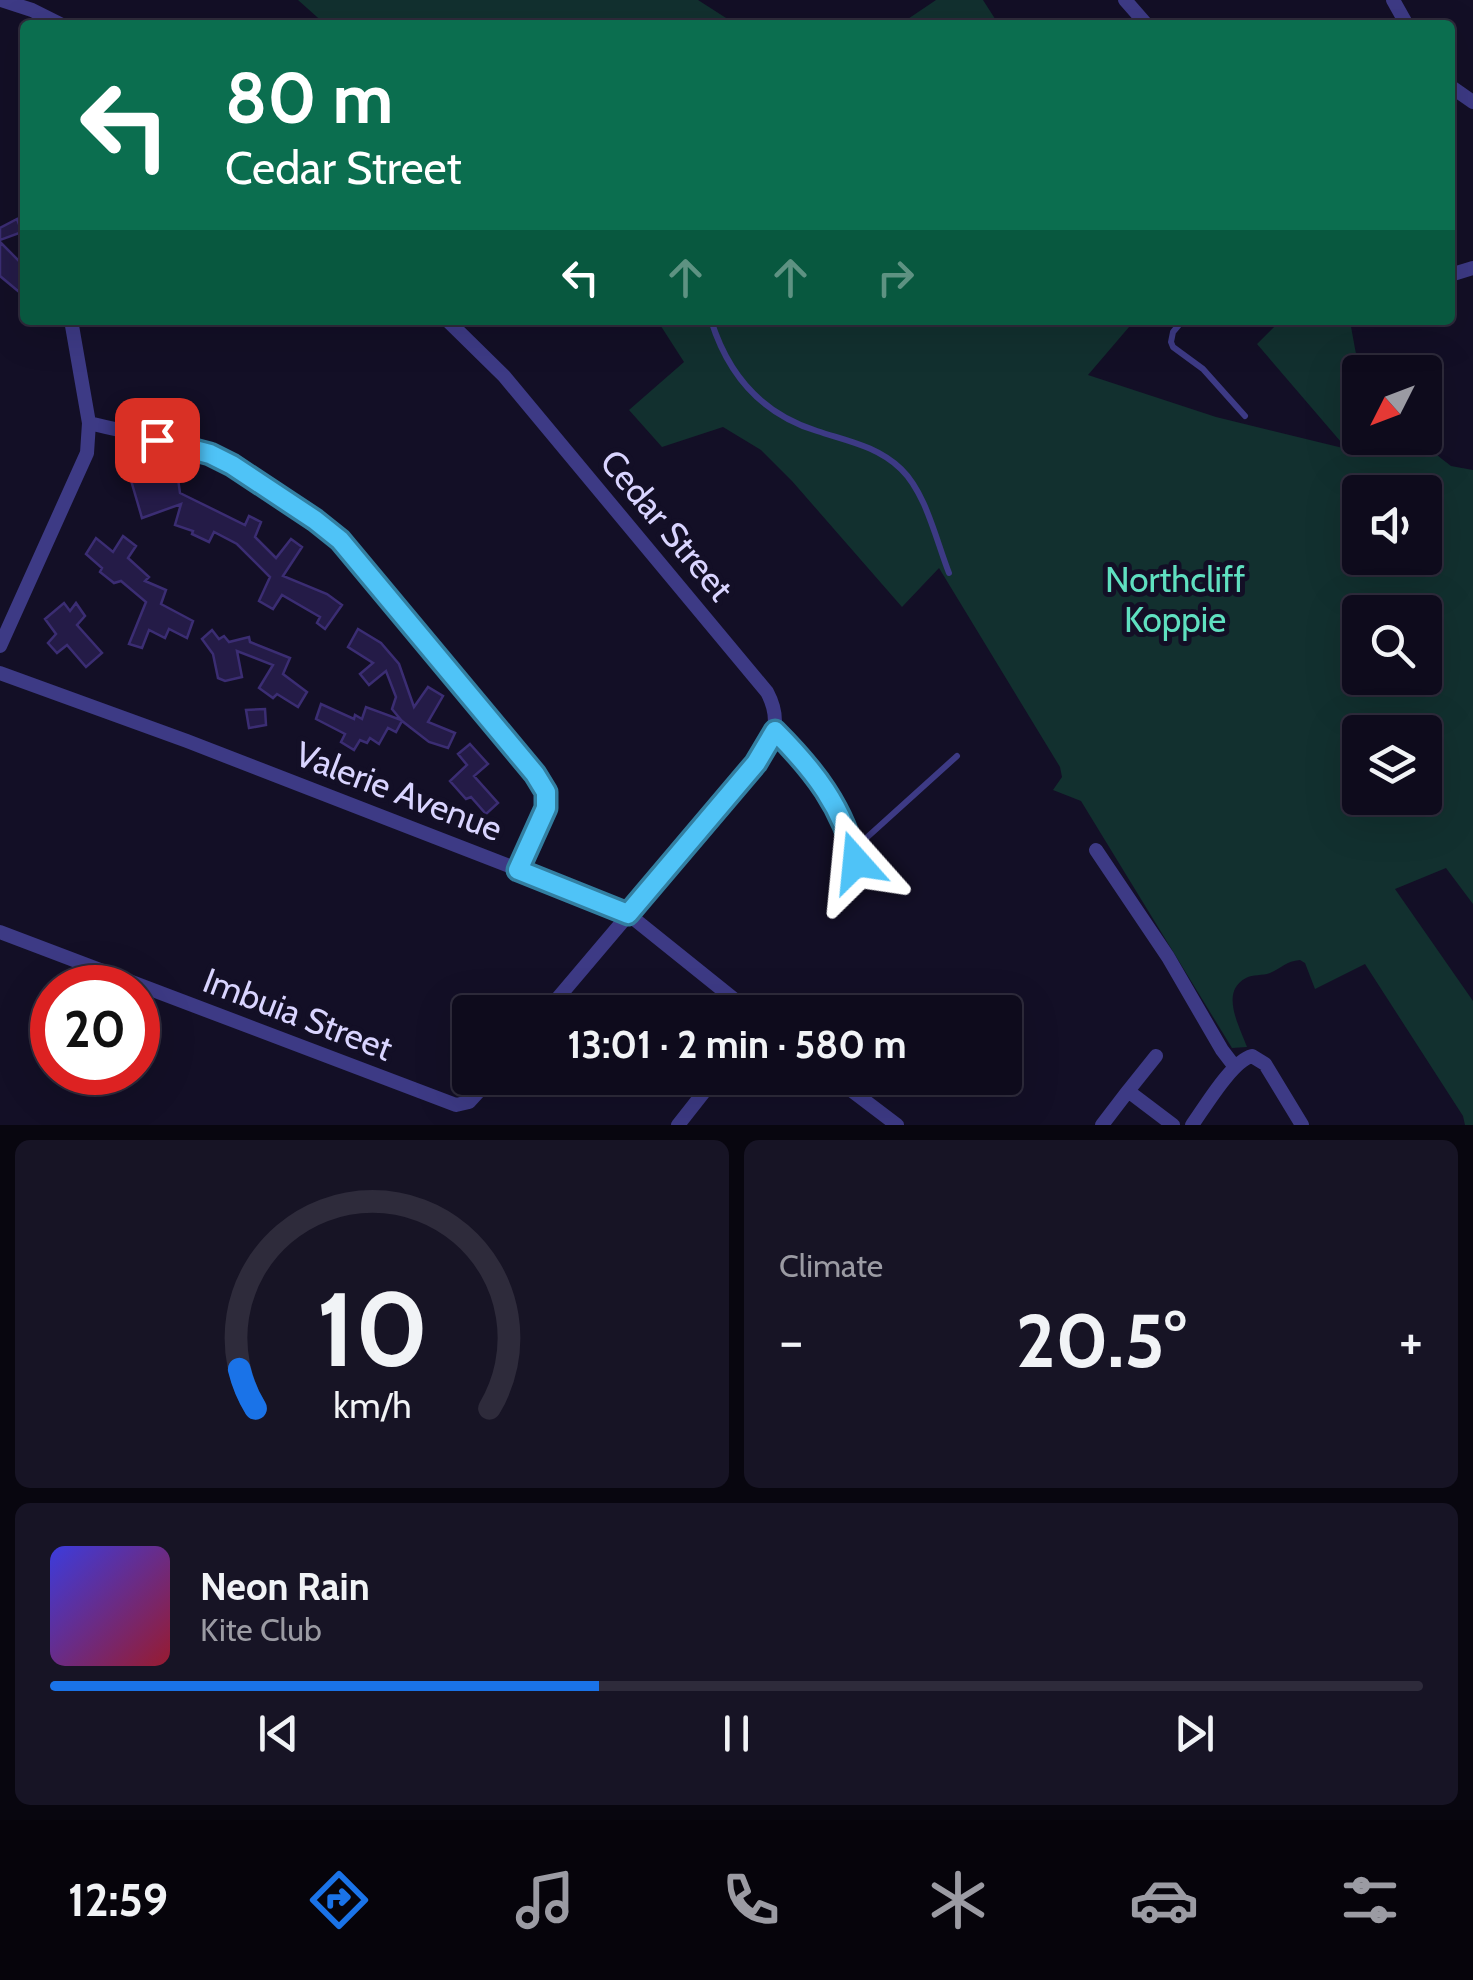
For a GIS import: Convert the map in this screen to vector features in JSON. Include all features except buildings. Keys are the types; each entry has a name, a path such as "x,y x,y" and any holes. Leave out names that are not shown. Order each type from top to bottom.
{"street":[{"path":"1,0 42,20"},
{"path":"1125,0 1142,20"},
{"path":"0,646 88,453 89,423 72,325"},
{"name":"Cedar Street","path":"453,325 504,376 767,692 774,705 775,731"},
{"path":"89,423 210,454 273,491 340,540 544,788 546,808 518,870"},
{"name":"Valerie Avenue","path":"0,672 206,748 628,914 729,995"},
{"path":"560,995 739,784 775,731"},
{"path":"1096,850 1235,1067"},
{"name":"Imbuia Street","path":"0,932 437,1098 464,1104 477,1095"},
{"path":"1102,1125 1156,1056"},
{"path":"1192,1125 1235,1067 1248,1056 1262,1060 1302,1125"},
{"path":"1128,1092 1173,1125"},
{"path":"678,1125 702,1095"},
{"path":"858,1095 897,1125"}],"lane":[{"path":"713,325 736,374 757,400 782,418 871,448 904,471 916,489 949,572"},
{"path":"1179,325 1173,332 1174,347 1203,370 1245,416"},
{"path":"775,731 823,782 853,850 858,880"},
{"path":"853,850 957,756"}],"green space":[{"path":"298,0 698,0 729,20 320,20"},
{"path":"936,0 983,0 996,20 906,20"},
{"name":"Northcliff Koppie","path":"660,325 1131,325 1088,375 1216,417 1342,448 1342,455 1437,455 1451,466 1473,470 1473,904 1446,868 1395,889 1473,1001 1473,1125 1465,1125 1463,1116 1365,964 1315,989 1305,963 1300,960 1246,978 1238,984 1233,1001 1247,1047 1232,1048 1081,801 1053,790 1062,777 1060,767 939,568 902,607 761,450 723,427 662,447 629,410 684,362"},
{"name":"Northcliff Koppie","path":"1276,325 1351,325 1356,355 1342,355 1342,443 1257,344"}],"route":[{"path":"157,440 210,454 232,465 340,540 544,788 546,808 518,870 628,914 756,763 775,731 823,782 847,832 856,862"}]}
